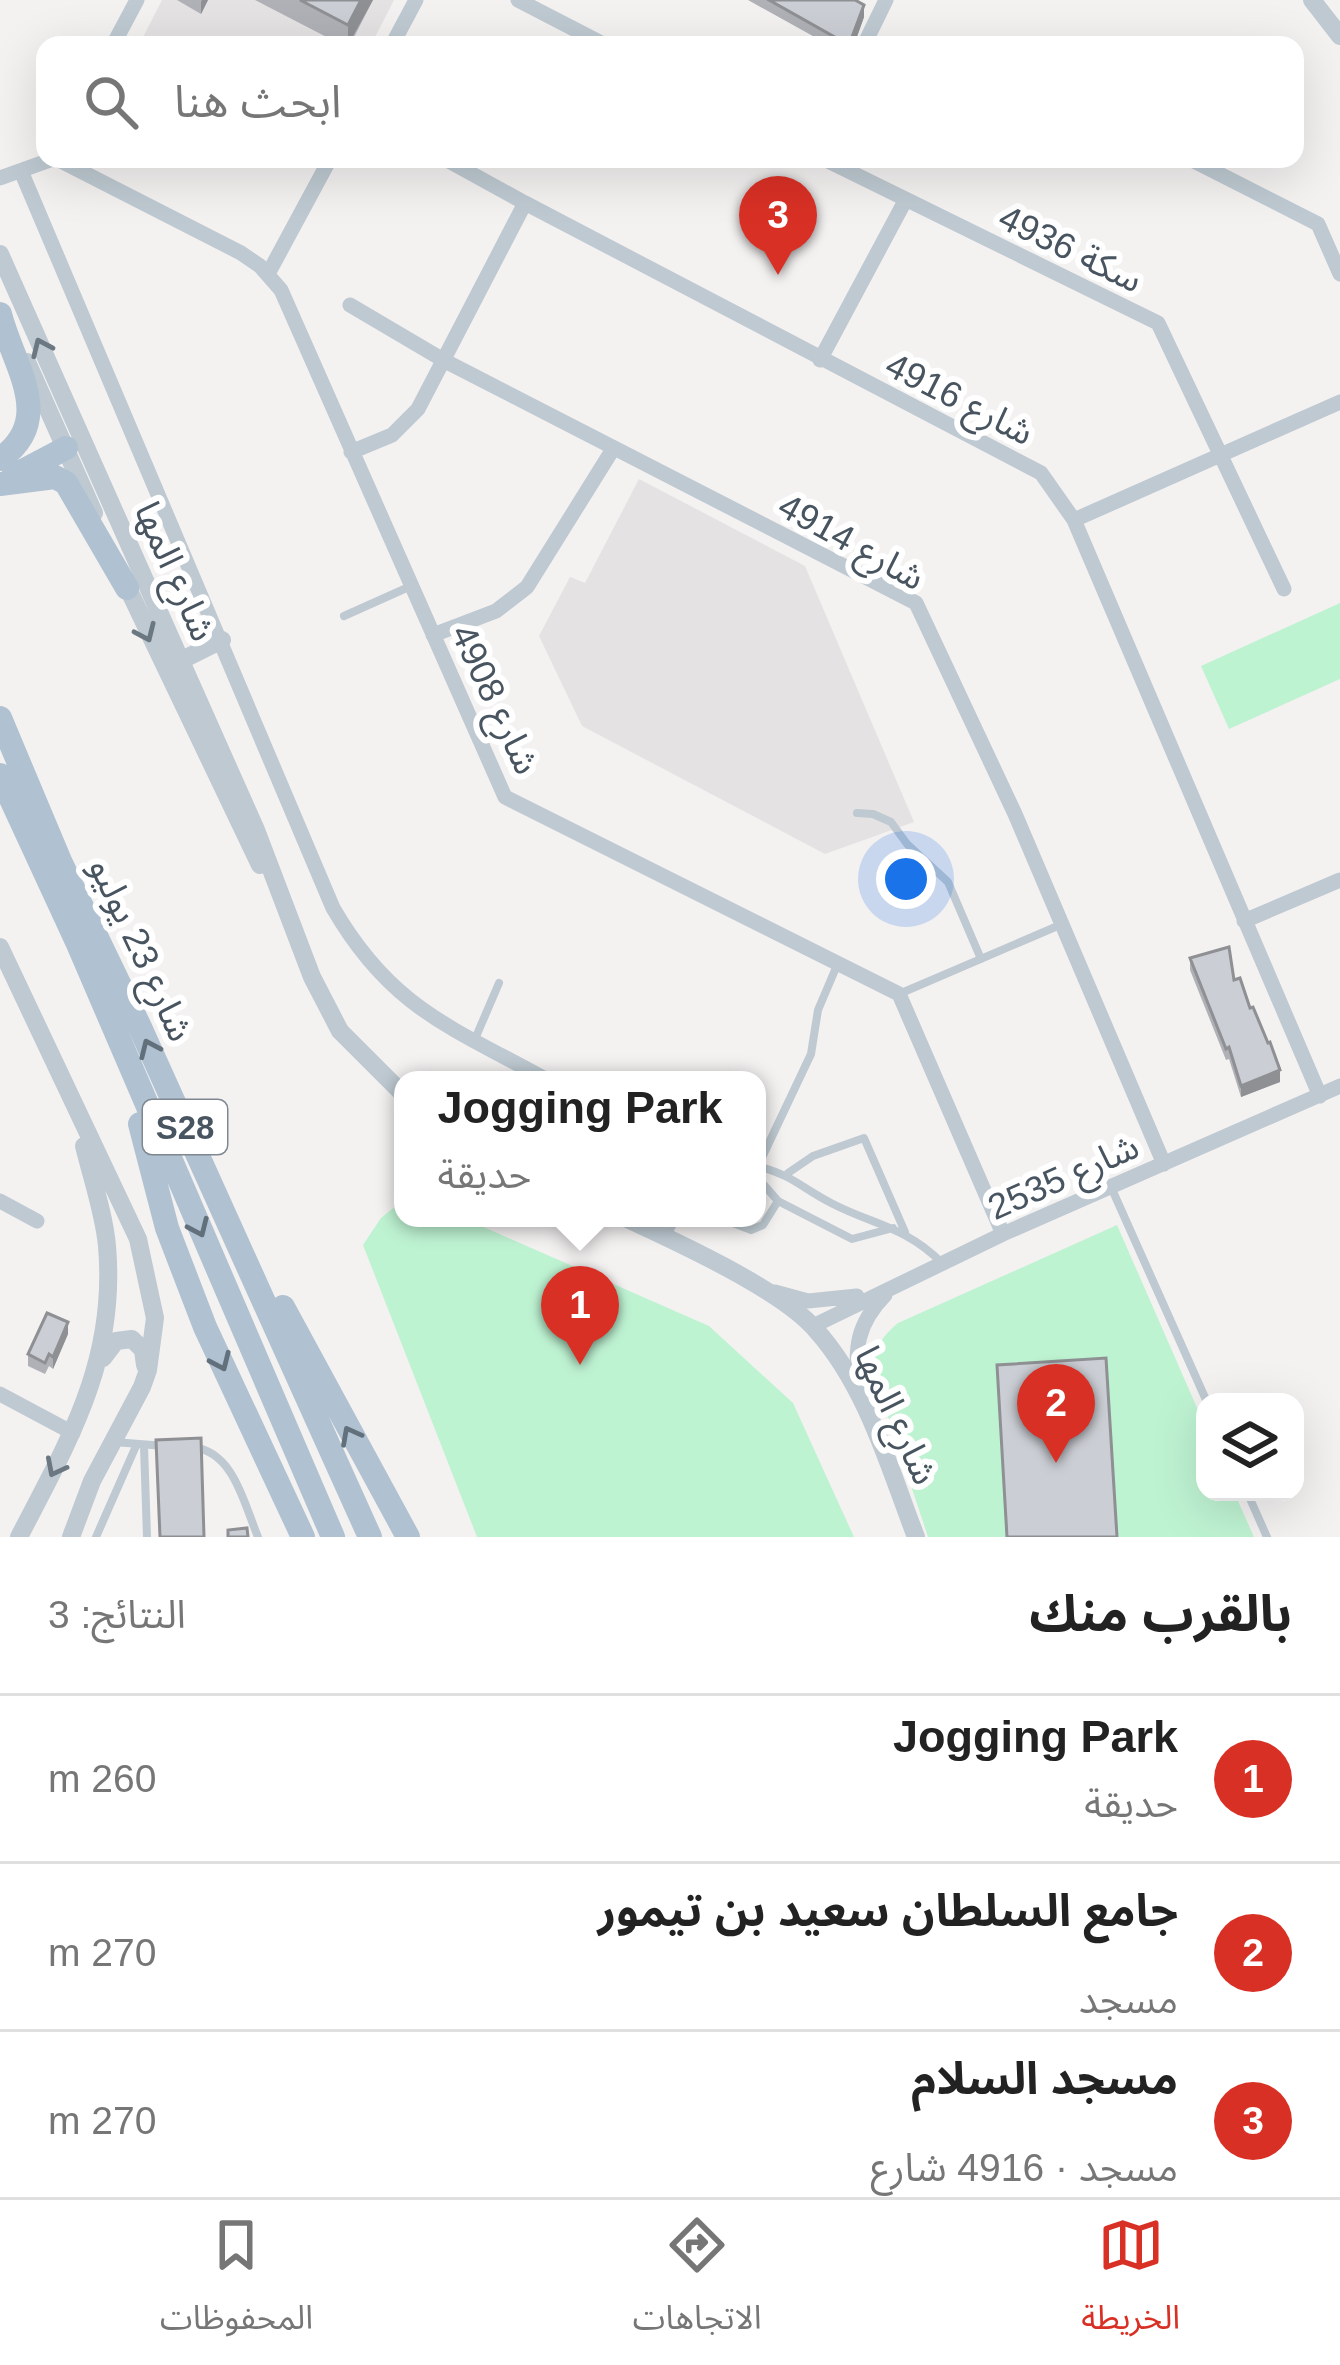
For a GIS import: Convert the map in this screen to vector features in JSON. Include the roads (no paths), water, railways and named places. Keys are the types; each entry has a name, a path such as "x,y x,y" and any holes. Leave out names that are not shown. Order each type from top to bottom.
{"main road":[{"path":"0,314 29,401 29,424 20,443 2,458"},
{"path":"2,458 36,446 66,448"},
{"path":"0,483 66,448"},
{"path":"0,483 56,477 66,483 127,588"},
{"name":"شارع 23 يوليو","path":"0,718 60,861 370,1537"},
{"name":"شارع 23 يوليو","path":"0,775 78,944 333,1537"},
{"path":"122,1052 167,1228 222,1366 303,1537"},
{"path":"199,1159 408,1537"}],"street":[{"path":"118,36 136,0"},
{"path":"397,36 416,0"},
{"path":"518,0 588,36"},
{"path":"868,36 886,0"},
{"path":"1312,0 1340,36"},
{"name":"4908 شارع","path":"0,178 36,165"},
{"name":"4908 شارع","path":"73,168 241,253 268,274 287,299 505,797 899,994"},
{"path":"268,274 325,168"},
{"name":"4916 شارع","path":"462,168 820,360 1041,472 1074,520 1320,1096"},
{"name":"سكة 4936","path":"841,168 1158,323 1283,589"},
{"path":"1208,168 1318,224 1340,274"},
{"path":"21,170 333,908 377,973 419,1010 531,1071"},
{"path":"820,360 905,201"},
{"path":"351,452 382,441 418,409 525,203"},
{"name":"شارع المها","path":"0,254 256,830 312,977 340,1031 394,1085"},
{"name":"شارع المها","path":"0,302 243,836 288,917"},
{"name":"4914 شارع","path":"350,305 445,361 916,603 1015,814 1163,1164"},
{"path":"1074,520 1340,402"},
{"path":"73,422 66,448 114,514"},
{"path":"433,635 496,611 527,587 614,449"},
{"path":"180,661 222,640"},
{"path":"1244,921 1340,880"},
{"path":"0,947 138,1239 155,1318 142,1388 92,1481 71,1537"},
{"path":"899,994 1004,1234"},
{"name":"2535 شارع","path":"813,1326 1004,1234 1340,1086"},
{"path":"76,1112 107,1242 109,1291 96,1374"},
{"path":"0,1201 37,1221"},
{"name":"شارع المها","path":"646,1227 755,1285 813,1326 860,1396 916,1537"},
{"path":"755,1285 792,1298 827,1302 894,1285"},
{"path":"860,1396 856,1364 861,1326 894,1285"},
{"path":"19,1537 111,1346 131,1339 143,1350 142,1388"},
{"path":"0,1394 73,1433"}],"lane":[{"path":"344,616 411,586"},
{"path":"857,813 891,822 948,883 982,958"},
{"path":"899,994 1062,924"},
{"path":"766,1149 812,1054 818,1010 838,964"},
{"path":"474,1040 499,983"},
{"path":"786,1174 812,1156 864,1138 906,1234"},
{"path":"766,1168 786,1174 832,1204 920,1240 942,1263"},
{"path":"766,1187 778,1201 851,1239 894,1228"},
{"path":"1112,1187 1203,1393"},
{"path":"766,1220 778,1201"},
{"path":"665,1236 670,1227"},
{"path":"113,1442 206,1448 228,1466 258,1537"},
{"path":"96,1537 140,1446"},
{"path":"140,1446 147,1537"},
{"path":"1251,1501 1267,1537"}],"place":[{"name":"مسجد السلام","path":"778,275"},
{"name":"Jogging Park","path":"580,1365"},
{"name":"جامع السلطان سعيد بن تيمور","path":"1056,1463"}]}
